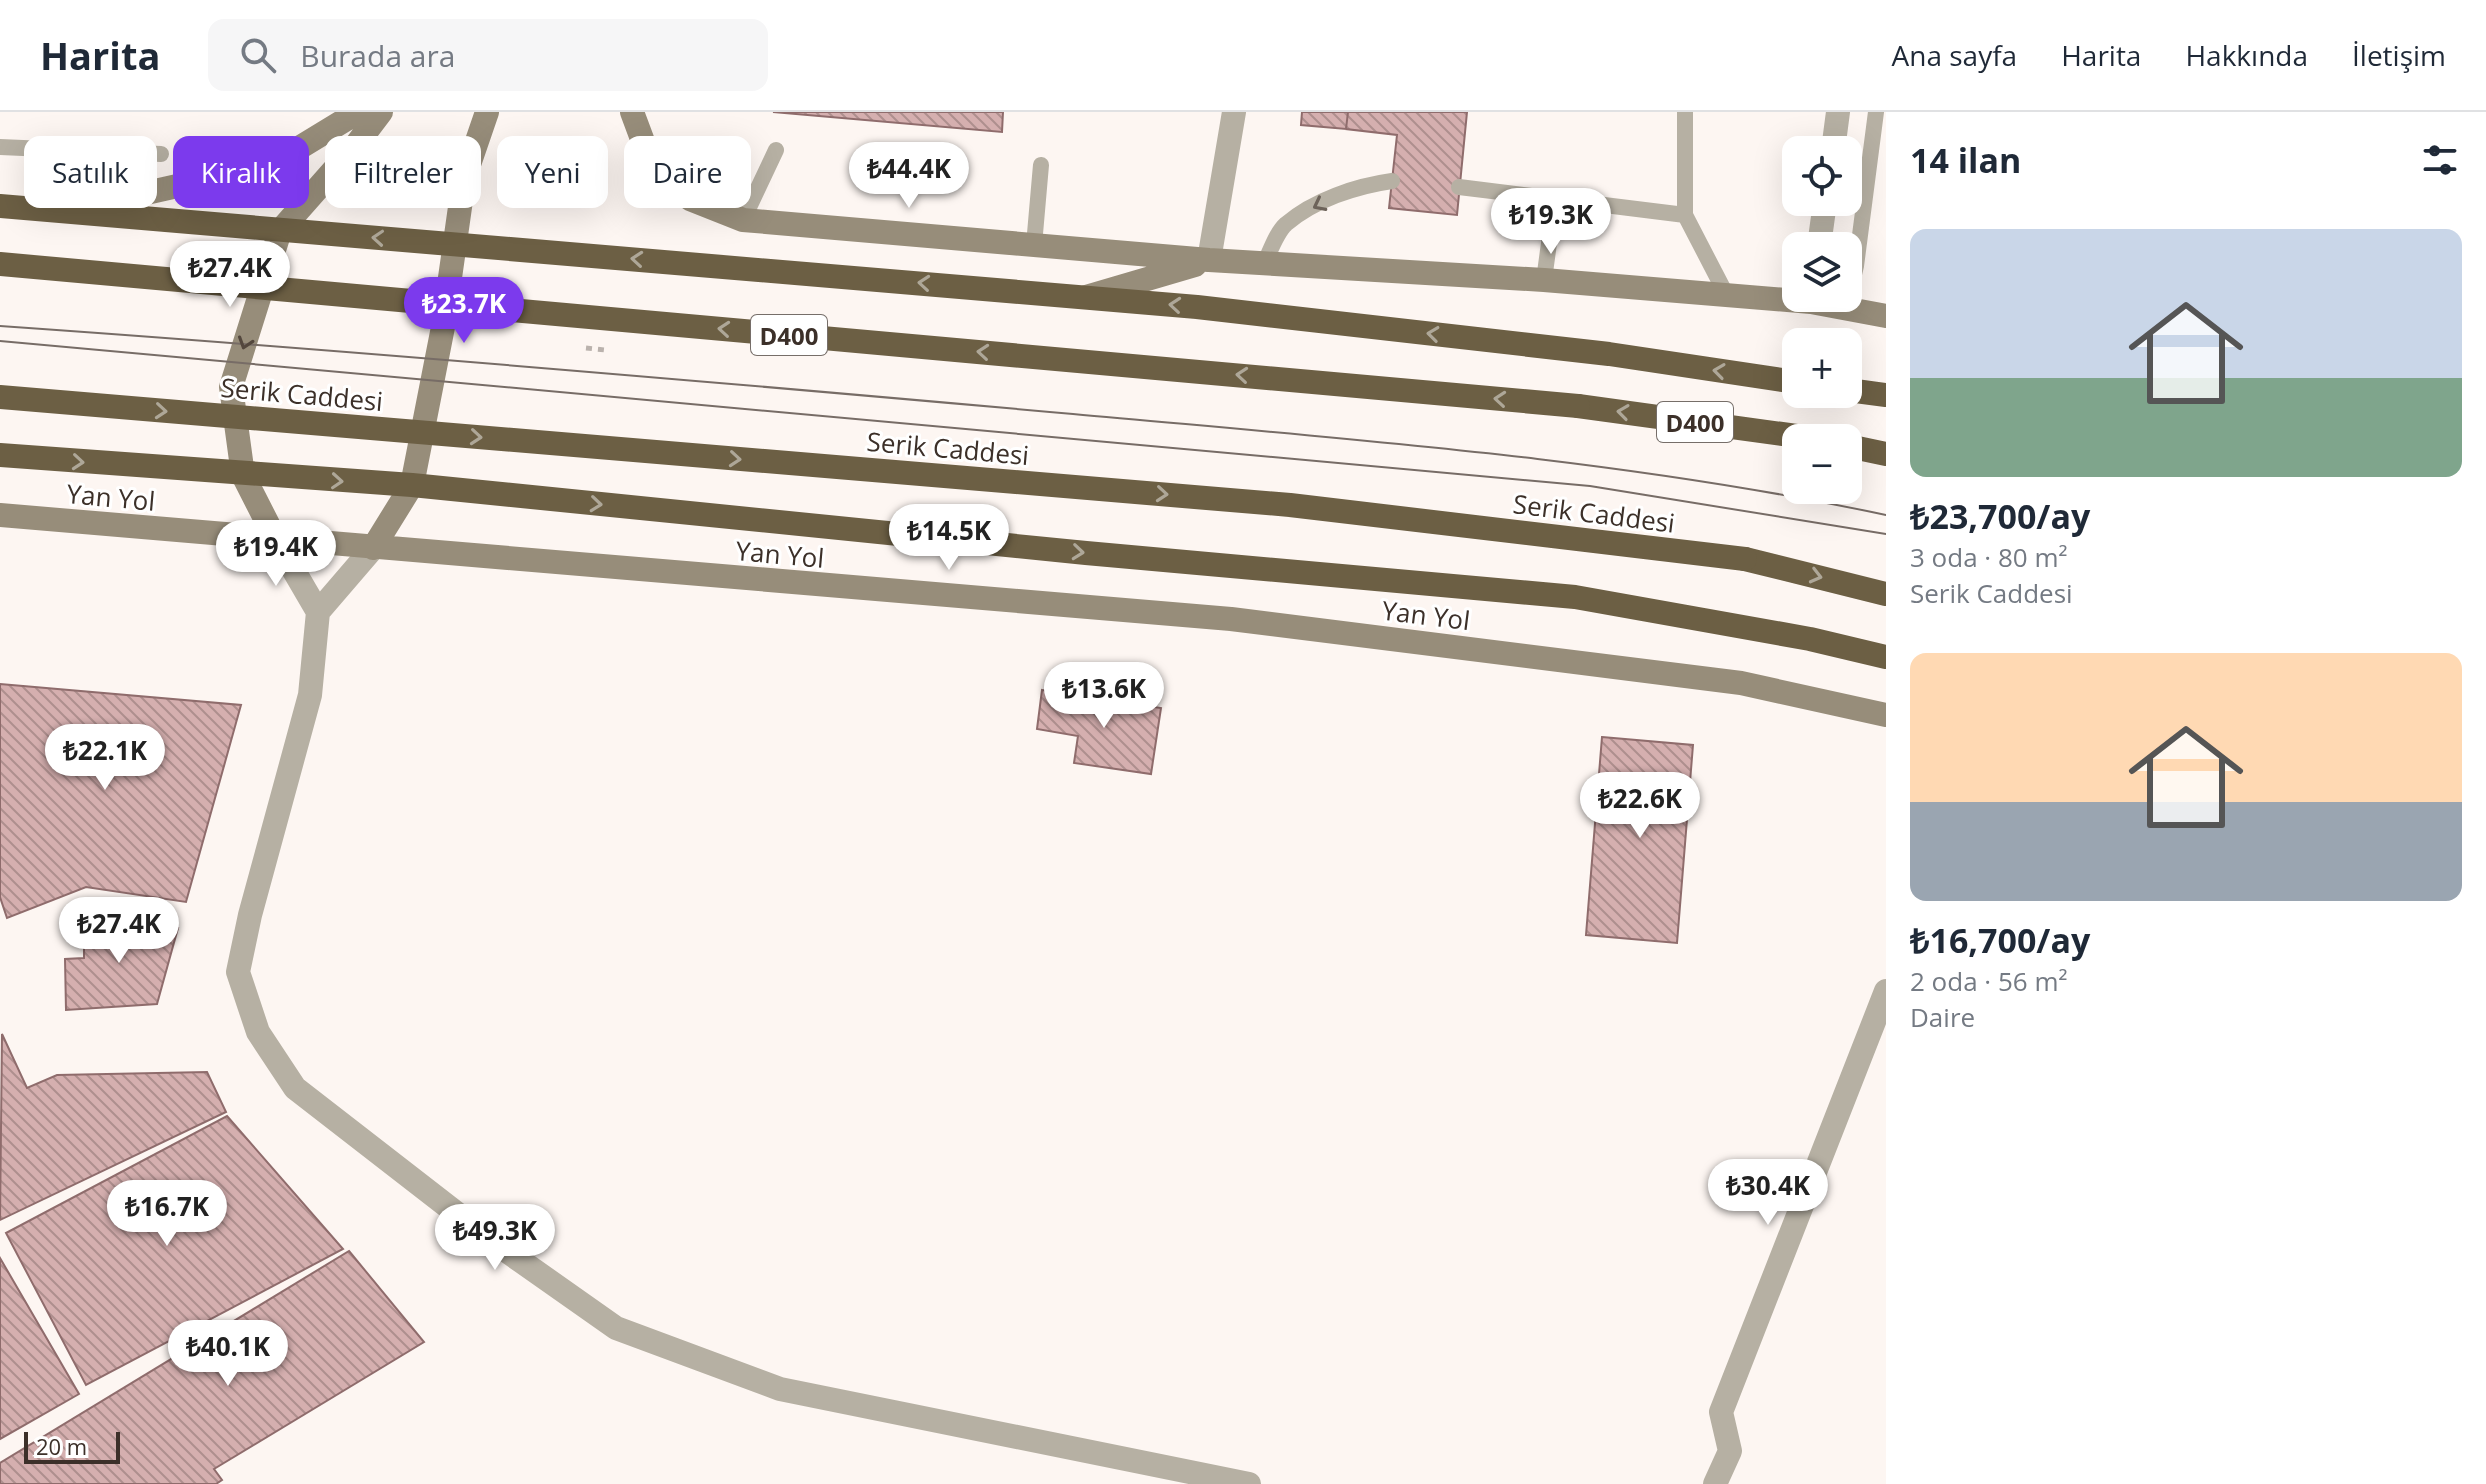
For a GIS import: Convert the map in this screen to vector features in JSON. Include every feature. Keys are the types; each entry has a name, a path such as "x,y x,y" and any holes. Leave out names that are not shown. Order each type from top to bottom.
{"highway":[{"path":"0,206 1197,307 1609,354 1782,380"},
{"name":"D400","path":"0,264 1578,406 1782,434"},
{"path":"1862,392 1886,395"},
{"name":"Serik Caddesi","path":"0,397 1290,505 1745,559 1886,594"},
{"path":"1862,449 1886,454"},
{"path":"0,455 412,485 1086,553 1575,597 1810,639 1886,657"}],"street":[{"path":"65,212 195,182 294,151 358,112"},
{"path":"318,612 243,475 231,387 280,231 381,112"},
{"path":"487,112 464,179 443,327 412,485 373,548 318,612 310,695 250,915 238,972 258,1032 295,1088 491,1240 616,1328 780,1389 1249,1484"},
{"path":"632,112 651,163 690,199 743,220 1209,260 1544,280 1782,299"},
{"path":"1209,260 1234,112"},
{"path":"1835,136 1838,112"},
{"path":"1086,297 1209,260"},
{"path":"1862,311 1886,316"},
{"name":"Yan Yol","path":"0,515 1231,619 1741,683 1886,715"},
{"path":"1715,1484 1730,1451 1721,1412 1886,991"}],"lane":[{"path":"1685,112 1685,215 1727,296"},
{"path":"1860,232 1876,112"},
{"path":"0,147 161,154"},
{"path":"743,220 776,150"},
{"path":"1034,245 1041,165"},
{"path":"1264,264 1283,226 1321,202 1371,184 1392,181"},
{"path":"1459,187 1685,215"},
{"path":"1544,280 1555,199"}],"building":[{"path":"773,112 1003,112 1002,132"},
{"path":"1302,112 1348,112 1346,129 1301,125"},
{"path":"1348,112 1467,112 1457,215 1389,208 1397,135 1346,129"},
{"path":"0,684 241,705 186,902 86,887 7,918 0,897"},
{"path":"1042,690 1161,708 1151,774 1074,763 1078,736 1037,729"},
{"path":"1602,737 1693,745 1677,943 1586,935"},
{"path":"84,918 178,928 157,1004 66,1010 65,959 84,958"},
{"path":"2,1034 27,1088 57,1075 207,1072 226,1112 0,1220"},
{"path":"227,1116 343,1249 86,1385 6,1233"},
{"path":"349,1251 424,1342 214,1469 222,1480 216,1484 0,1484 0,1463"},
{"path":"0,1258 79,1394 0,1439"}],"tram line":[{"path":"0,326 537,367 1481,452 1685,479 1886,515"},
{"path":"0,341 1590,486 1886,534"}]}
